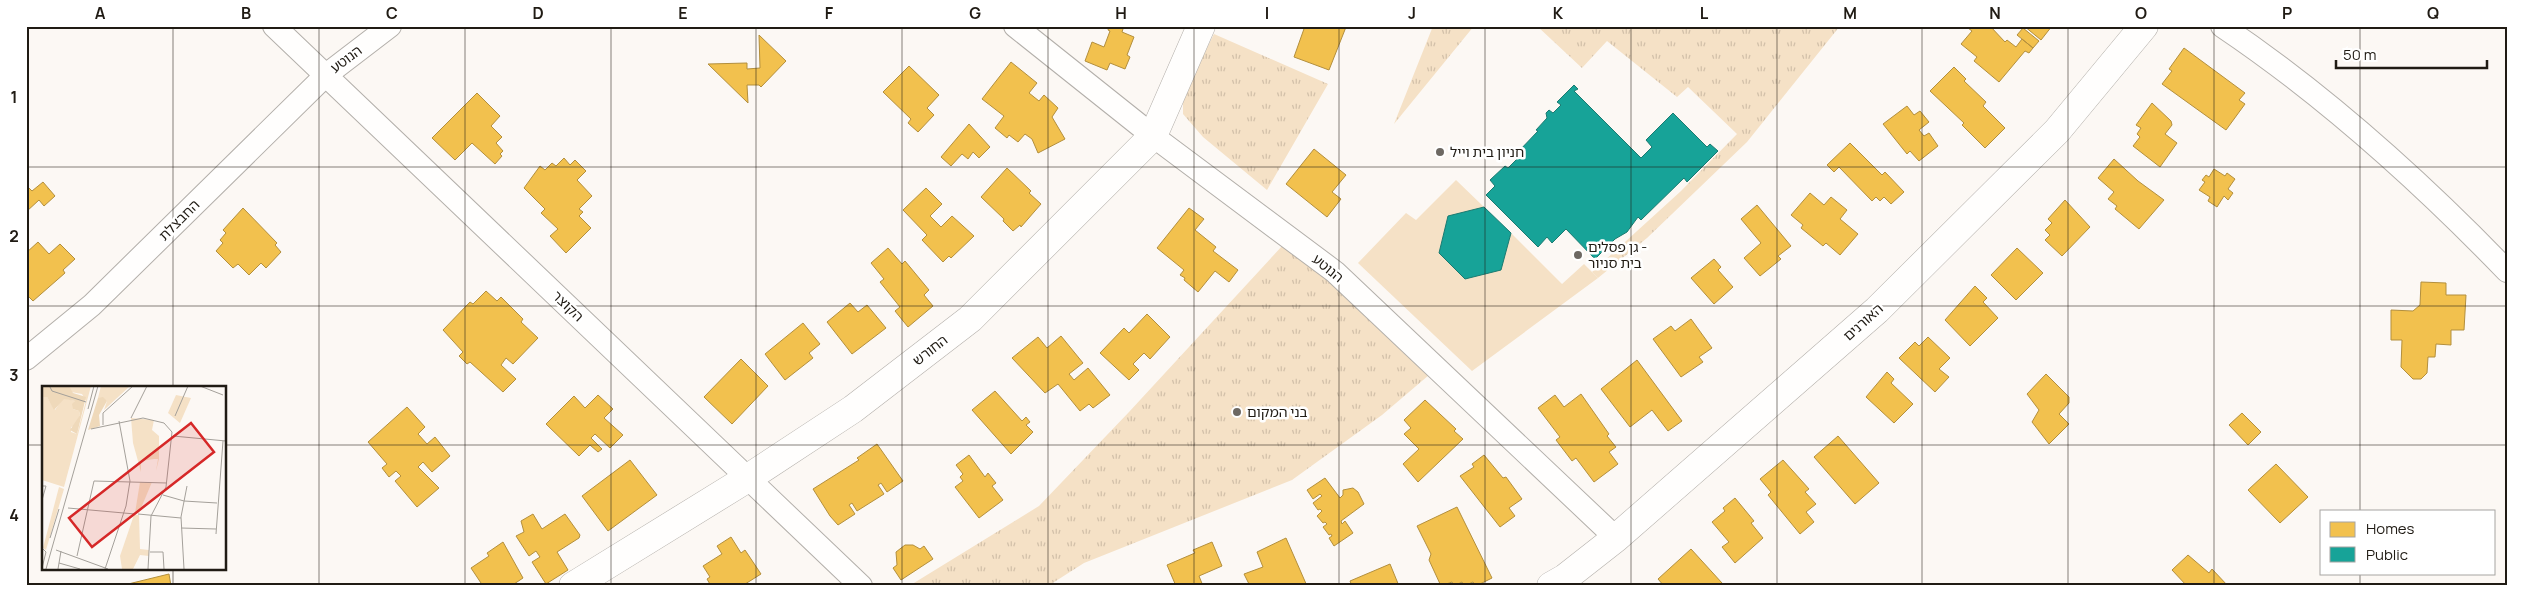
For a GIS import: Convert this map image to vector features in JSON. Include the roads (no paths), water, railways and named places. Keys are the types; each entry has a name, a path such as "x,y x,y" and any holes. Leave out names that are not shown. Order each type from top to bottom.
{"street":[{"name":"הקוצר","path":"274,26 861,586"},
{"name":"הנוטע","path":"326,74 390,26"},
{"name":"הנוטע","path":"1015,26 1153,136 1335,272 1616,538"},
{"name":"החורש","path":"573,586 748,478 853,409 970,319 1153,136 1201,26"},
{"name":"האורנים","path":"1550,586 1565,578 1616,538 1877,310 2057,131 2144,26"},
{"path":"2222,26 2285,72 2378,146 2507,271"},
{"name":"החבצלת","path":"26,359 92,305 326,74"}],"place":[{"name":"חניון בית וייל","path":"1440,152"},
{"name":"גן פסלים - בית סניור","path":"1578,255"},
{"name":"בני המקום","path":"1237,412"}]}
